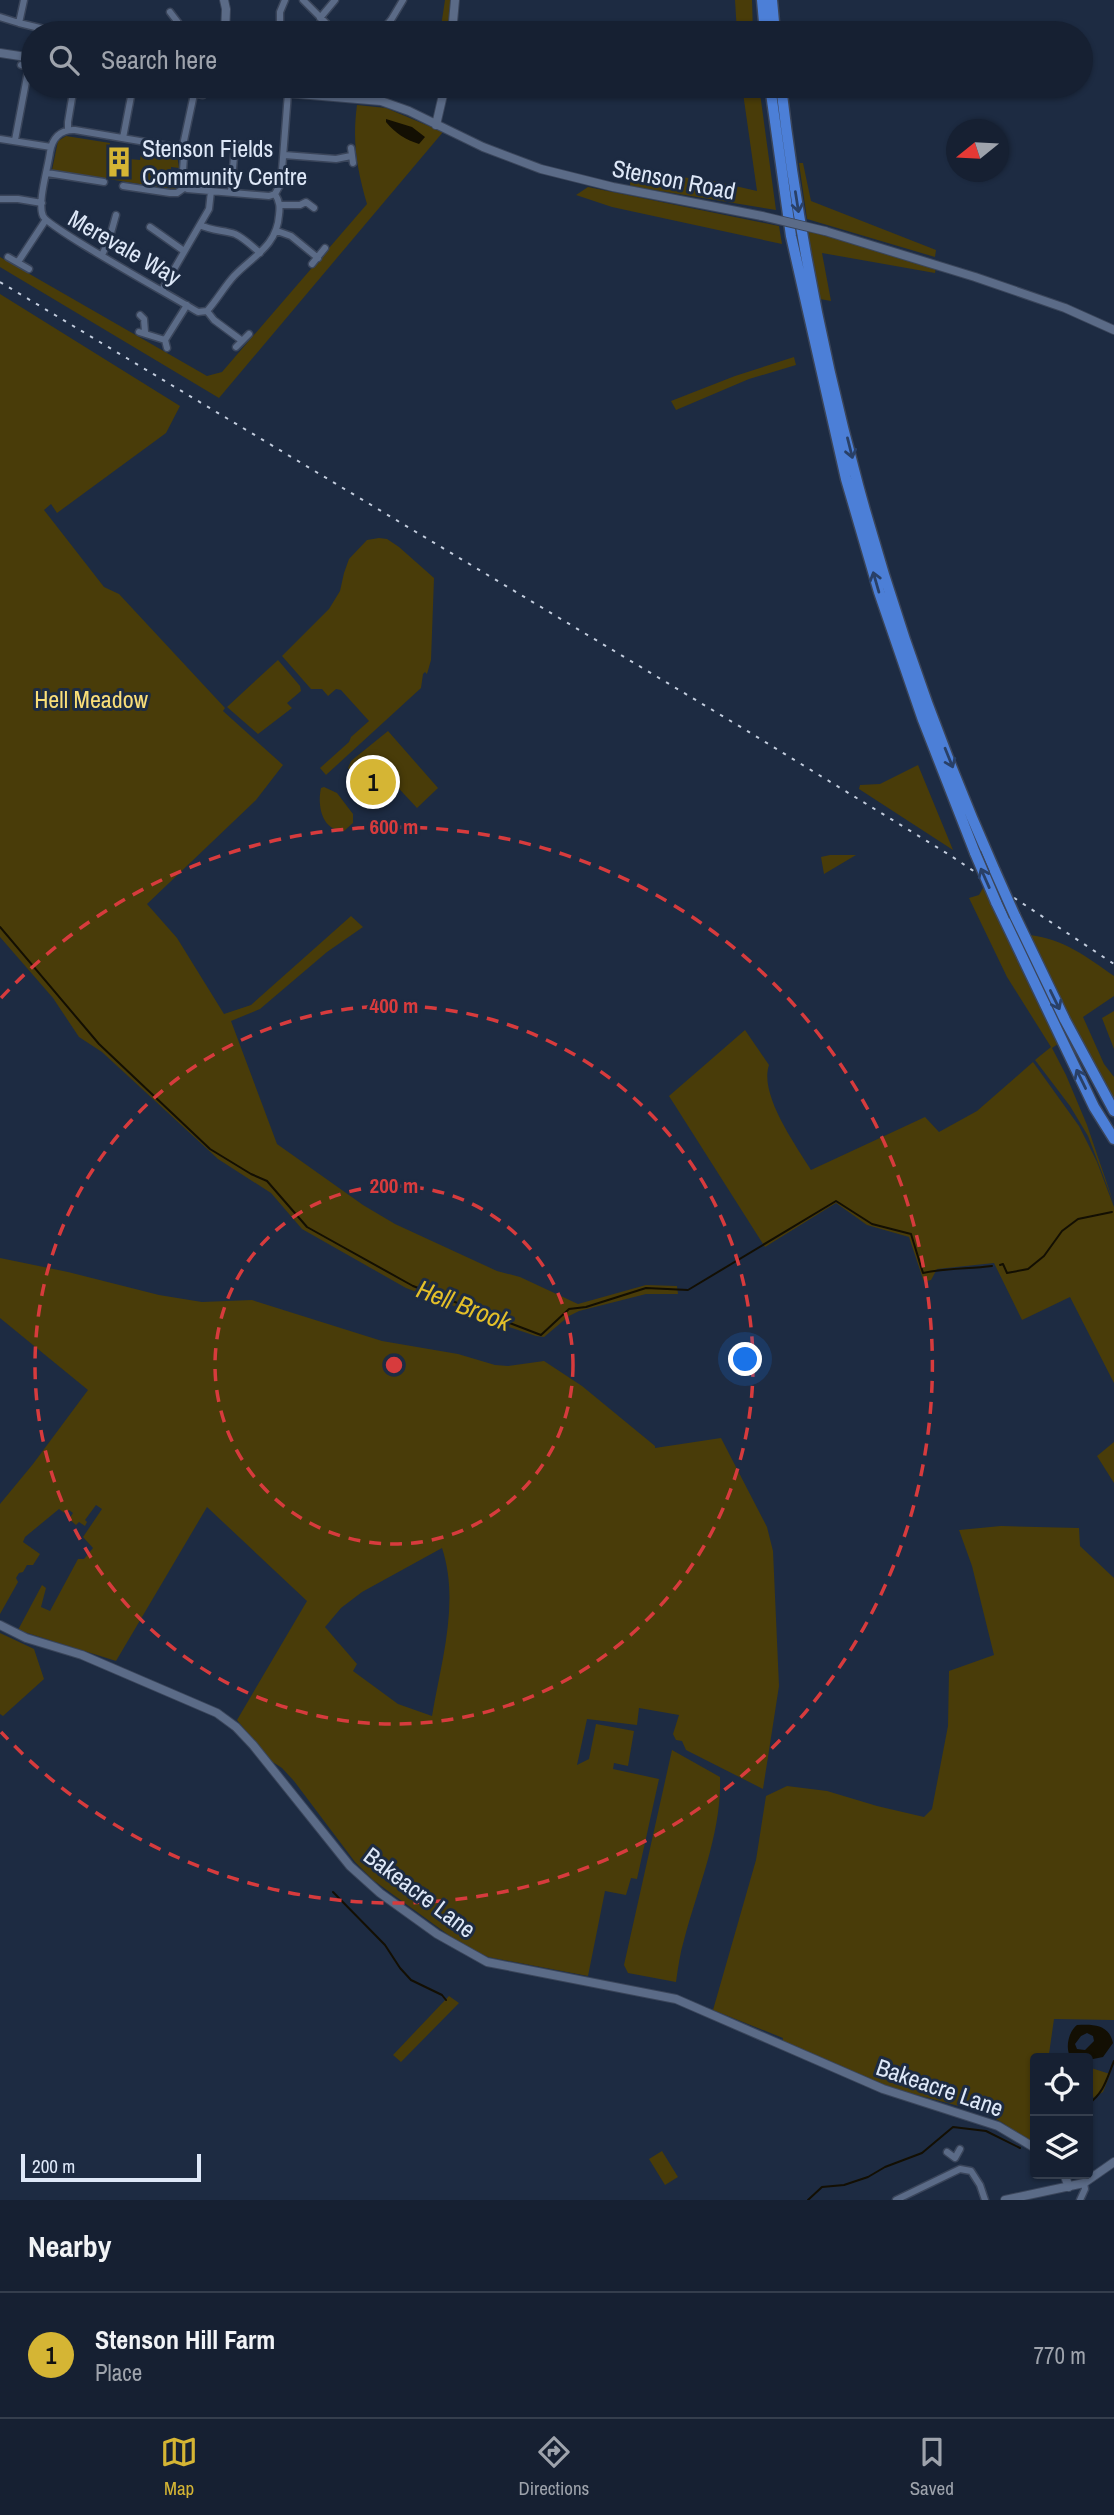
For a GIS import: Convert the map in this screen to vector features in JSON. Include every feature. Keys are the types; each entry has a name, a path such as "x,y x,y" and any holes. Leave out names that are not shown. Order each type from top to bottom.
{"highway":[{"path":"762,0 764,21"},
{"path":"772,0 774,21"},
{"path":"772,98 791,236 846,479 878,592 923,720 996,902 1094,1107 1114,1139"},
{"path":"783,98 803,237 824,342 858,481 897,614 933,719 995,871 1065,1020 1114,1111"}],"street":[{"path":"0,18 19,23 24,0"},
{"path":"224,0 225,21"},
{"path":"280,21 285,0"},
{"path":"303,0 323,21"},
{"path":"320,18 335,0"},
{"path":"390,21 403,0"},
{"path":"453,21 455,0"},
{"path":"170,12 176,21"},
{"path":"0,52 21,61"},
{"path":"15,140 23,98"},
{"path":"68,130 75,98"},
{"path":"123,138 131,98"},
{"path":"184,188 182,150 189,98"},
{"path":"275,194 280,187 288,98"},
{"name":"Stenson Road","path":"346,98 381,101 409,111 483,148 541,169 612,187 825,231 975,276 1065,308 1114,330"},
{"path":"436,125 442,98"},
{"path":"0,139 51,147 56,137 68,130 182,150"},
{"path":"224,144 248,146"},
{"path":"231,192 235,145"},
{"name":"Merevale Way","path":"51,147 41,211 45,221 198,312 207,311"},
{"path":"284,155 336,159 352,156"},
{"path":"47,173 104,182"},
{"path":"123,186 170,193 184,188 275,194"},
{"path":"162,290 209,209 211,191"},
{"path":"242,340 214,320 207,311 237,273 260,253 277,231 280,205 275,194"},
{"path":"0,200 18,199 42,203"},
{"path":"280,205 300,205 306,202 314,208"},
{"path":"102,255 110,240 116,215"},
{"path":"18,262 45,221"},
{"path":"200,225 213,231 240,236 260,253"},
{"path":"150,227 184,251"},
{"path":"277,231 292,236 318,258"},
{"path":"312,264 326,248"},
{"path":"8,257 29,269"},
{"path":"167,348 165,340 187,305"},
{"path":"140,315 146,324 142,332 165,340"},
{"path":"236,347 249,334"},
{"name":"Bakeacre Lane","path":"0,1625 26,1638 82,1655 217,1713 236,1727 253,1745 350,1866 437,1934 472,1955 487,1962 676,1999 883,2089 998,2126 1030,2145"},
{"path":"955,2158 960,2149"},
{"path":"947,2152 955,2158 960,2169"},
{"path":"1005,2200 1084,2183 1114,2162"},
{"path":"896,2200 910,2197 960,2169 971,2171 976,2176 985,2200"},
{"path":"1066,2179 1069,2187"},
{"path":"1080,2200 1085,2189 1084,2183"}],"green space":[{"path":"445,0 451,0 449,21 442,21"},
{"path":"735,0 752,0 753,21 736,21"},
{"path":"744,98 761,98 776,210 630,186 631,172 709,180 757,191"},
{"path":"357,105 386,108 443,132 219,398 0,267 0,257 207,376 222,372 367,204 356,155"},
{"path":"66,136 110,143 108,166 127,170 129,159 140,160 141,154 146,155 147,149 177,154 179,168 171,167 171,171 178,172 177,190 52,170 58,141"},
{"path":"799,163 803,163 811,201 936,250 935,257 807,219"},
{"path":"588,187 779,226 782,244 612,207 576,195"},
{"path":"808,231 936,267 935,273 822,253 831,301 820,299"},
{"name":"Hell Meadow","path":"0,294 180,406 166,433 57,513 51,504 44,510 104,587 119,594 225,708 223,711 283,765 256,800 147,904 177,938 224,1014 251,1005 351,916 363,927 327,952 260,1009 231,1021 277,1144 363,1205 395,1224 497,1271 520,1277 578,1304 646,1285 677,1286 678,1294 646,1294 579,1311 544,1337 509,1327 510,1323 492,1315 491,1320 406,1288 302,1229 271,1193 218,1159 102,1052 79,1037 53,998 0,937"},
{"path":"794,357 796,365 749,379 676,410 671,401 735,376"},
{"path":"387,539 399,547 434,578 431,660 427,674 423,674 421,688 326,775 320,768 369,721 341,690 336,689 328,696 322,689 311,689 282,656 329,609 340,591 349,559 367,540"},
{"path":"278,660 300,686 301,691 287,703 292,708 258,734 227,707"},
{"path":"388,731 438,788 417,808 390,779 388,773 375,762 356,778 348,768 351,761"},
{"path":"918,765 953,850 859,789 860,785 880,784"},
{"path":"321,788 337,793 353,814 353,823 344,831 331,827 323,816 320,795"},
{"path":"856,855 824,874 821,857"},
{"path":"984,886 1058,1044 1052,1048 1087,1125 1114,1204 1088,1136 1070,1106 1035,1060 1051,1047 1007,977 969,898 979,895"},
{"path":"1030,935 1054,940 1085,956 1114,976 1114,996 1083,1017 1104,1064 1114,1077 1114,1100 1074,1028"},
{"path":"1114,1011 1114,1049 1102,1018"},
{"path":"745,1030 769,1065 769,1090 780,1119 811,1170 925,1117 939,1132 977,1111 1033,1062 1079,1126 1097,1162 1114,1207 1114,1383 1070,1297 1022,1320 994,1263 937,1269 931,1280 924,1282 909,1237 867,1225 836,1203 765,1247 669,1096"},
{"path":"0,1258 159,1295 202,1302 252,1300 382,1341 458,1354 495,1365 544,1361 582,1386 655,1448 721,1438 767,1527 773,1551 779,1686 763,1789 686,1750 682,1741 676,1740 673,1734 679,1715 639,1708 637,1725 587,1719 577,1765 589,1759 596,1724 634,1731 628,1766 614,1763 613,1769 659,1779 637,1879 631,1878 626,1895 605,1891 588,1976 488,1957 461,1944 373,1880 355,1862 294,1781 271,1761 237,1720 307,1601 207,1507 116,1661 18,1630 42,1585 46,1588 41,1607 50,1611 78,1559 84,1559 93,1548 83,1537 102,1509 96,1505 85,1520 85,1526 79,1522 76,1525 69,1519 73,1513 69,1510 66,1514 59,1509 25,1537 23,1542 40,1554 33,1565 27,1565 23,1572 19,1573 16,1578 18,1582 0,1614 0,1504 88,1390 0,1318","holes":["442,1548 447,1569 447,1632 432,1716 398,1704 353,1671 357,1664 325,1627 341,1608 362,1592"]},
{"path":"1114,1442 1114,1483 1097,1456"},
{"path":"1001,1526 1079,1528 1080,1546 1114,1578 1114,2020 1054,2019 1049,2053 1030,2053 1030,2143 985,2113 887,2087 782,2043 783,2038 713,2010 756,1860 766,1796 787,1786 827,1791 924,1817 932,1809 948,1726 949,1671 994,1655 972,1566 959,1530"},
{"path":"0,1633 34,1649 44,1679 3,1716 0,1714"},
{"path":"672,1750 720,1777 720,1798 713,1839 683,1945 676,1982 628,1973 624,1965"},
{"path":"449,1996 459,2003 401,2062 393,2055"},
{"path":"1093,2069 1110,2074 1103,2092 1093,2098"},
{"path":"662,2151 678,2177 665,2185 649,2159"}],"shaded area":[{"path":"386,119 412,127 425,137 419,144 401,136"},
{"path":"1077,2025 1100,2026 1108,2032 1113,2043 1103,2057 1093,2059 1093,2053 1069,2053 1070,2035","holes":["1087,2033 1093,2036 1094,2041 1085,2050 1077,2049 1075,2044"]}],"waterway":[{"name":"Hell Brook","path":"0,927 99,1044 210,1149 267,1181 307,1227 413,1286 541,1335 569,1309 586,1307 646,1288 688,1290 836,1201 872,1224 911,1234 923,1273 992,1266"},
{"name":"Hell Brook","path":"1000,1265 1003,1264 1007,1273 1028,1269 1044,1256 1062,1231 1078,1219 1112,1212"},
{"path":"333,1892 385,1945 411,1980 442,1995 446,2000"},
{"path":"1093,2100 1107,2079 1114,2061"},
{"path":"808,2200 822,2187 844,2185 868,2177 885,2167 922,2153 953,2127 986,2131 1020,2148"}],"railway":[{"path":"0,282 744,729 948,854 1114,964"}],"place":[{"name":"Stenson Fields Community Centre","path":"119,162"},
{"name":"Stenson Hill Farm","path":"373,782"}]}
